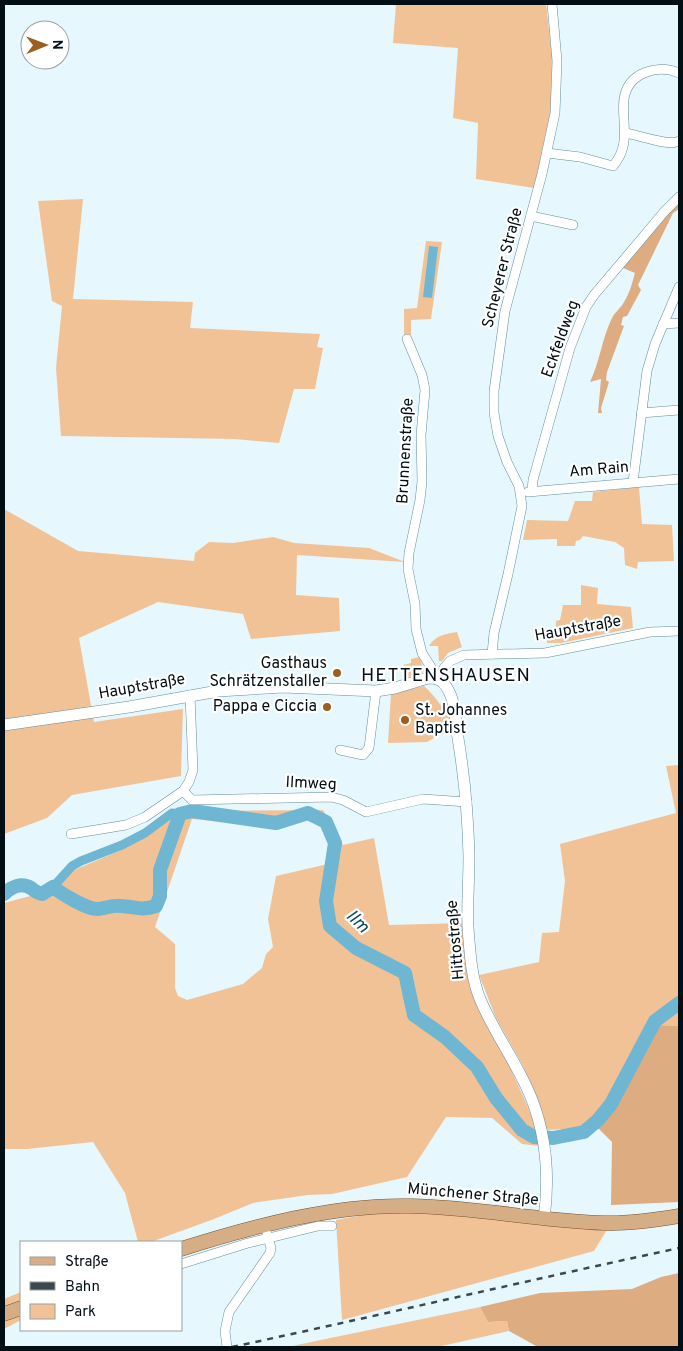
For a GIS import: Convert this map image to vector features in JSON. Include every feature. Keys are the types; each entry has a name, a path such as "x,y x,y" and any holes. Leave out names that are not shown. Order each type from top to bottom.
{"main road":[{"name":"Münchener Straße","path":"267,1233 334,1211 388,1206 444,1208 544,1219 606,1223 679,1216"},
{"path":"182,1249 267,1233"},
{"path":"4,1314 20,1308"}],"street":[{"name":"Scheyerer Straße","path":"492,654 494,632 522,506 521,494 498,436 494,413 494,391 505,311 547,153 555,113 558,61 552,4"},
{"path":"547,153 587,159 613,166 621,152 625,132 625,96 631,84 649,71 662,68 679,73"},
{"path":"625,132 665,143 679,142"},
{"name":"Eckfeldweg","path":"532,491 533,480 560,383 584,311 594,295 664,212 679,197"},
{"path":"531,216 573,225"},
{"path":"633,482 647,371 655,344 679,287"},
{"path":"663,324 679,323"},
{"name":"Brunnenstraße","path":"408,339 422,376 425,390 421,435 422,481 420,500 408,553 408,568 415,604 416,628 422,653 439,680"},
{"path":"642,413 679,410"},
{"name":"Am Rain","path":"521,494 532,491 679,479"},
{"name":"Hauptstraße","path":"4,725 109,710 218,690 283,687 376,691 395,688 428,678 439,680 444,668 457,657 472,654 545,653 662,630 679,631"},
{"name":"Hittostraße","path":"439,680 448,689 452,698 466,802 469,858 468,928 473,976 492,1025 527,1087 540,1124 546,1151 548,1173 544,1219"},
{"path":"340,750 362,755 369,748 376,691"},
{"path":"71,834 126,824 145,817 183,792 193,770 190,695"},
{"name":"Ilmweg","path":"183,792 190,800 332,797 343,800 366,812 423,799 466,802"},
{"name":"Münchener Straße","path":"182,1264 248,1243 267,1233 332,1226"},
{"path":"227,1347 225,1331 229,1312 270,1253 267,1233"}],"green space":[{"path":"396,4 546,4 552,56 551,109 534,188 476,179 478,123 453,118 458,48 393,43"},
{"path":"83,199 73,299 193,302 190,328 320,334 317,347 323,348 315,389 294,389 279,443 235,439 61,436 56,368 62,306 52,301 38,201"},
{"path":"426,241 442,242 431,319 411,320 411,335 404,335 404,309 417,308"},
{"path":"639,487 642,524 672,525 674,561 638,562 637,569 625,565 624,548 615,542 583,536 580,540 576,541 575,546 557,546 557,539 523,540 527,520 568,521 575,501 592,501 593,492"},
{"path":"4,509 78,551 194,561 195,553 209,542 233,543 273,537 294,543 369,548 405,562 297,555 296,595 339,598 340,631 251,639 243,614 158,602 79,638 94,722 183,709 181,776 72,795 47,818 4,834"},
{"path":"581,585 598,588 597,604 631,607 633,628 561,643 547,643 547,638 555,637 556,621 560,620 563,605 581,605"},
{"path":"457,632 462,647 448,653 442,661 439,661 438,646 429,646 438,637"},
{"path":"420,657 424,672 403,679 403,665 411,663 411,659"},
{"path":"424,686 433,695 454,727 427,742 388,743 391,694"},
{"path":"679,765 679,1026 658,1025 597,1127 547,1130 523,1066 496,1018 479,975 539,962 542,933 559,932 565,881 560,844 676,813 666,766"},
{"path":"323,810 343,845 374,838 389,925 465,923 468,975 532,1117 539,1146 522,1144 492,1118 446,1117 407,1177 332,1194 308,1195 253,1203 154,1241 138,1241 125,1193 93,1142 27,1149 4,1149 4,903 49,891 67,873 119,851 179,811","holes":["308,818 320,823 331,848 328,864 276,876 268,919 273,947 266,954 262,968 243,984 187,1000 178,996 175,988 175,944 155,927 192,819 280,827"]},
{"path":"386,1211 447,1213 608,1228 594,1251 342,1320 336,1220"},
{"path":"20,1292 20,1321 4,1329 4,1299"},
{"path":"480,1307 488,1322 507,1321 509,1331 437,1347 287,1347"}],"shaded area":[{"path":"679,203 679,209 673,213 638,285 641,290 627,316 623,317 621,325 624,326 607,372 606,380 609,382 601,408 602,413 598,413 601,379 590,382 613,316 626,299 633,280 635,273 623,268 669,210"},
{"path":"658,1025 679,1026 679,1202 611,1205 612,1142 597,1127"},
{"path":"679,1273 679,1347 538,1347 509,1331 507,1321 488,1322 480,1307 540,1293 632,1289 661,1277"}],"water":[{"path":"429,246 438,247 432,298 423,297"}],"waterway":[{"name":"Ilm","path":"4,894 13,887 20,885 27,886 42,894 53,887 75,901 94,909 112,906 142,908 156,906 160,896 160,870 180,814 192,811 276,823 308,813 326,822 335,843 326,901 330,926 356,948 405,973 414,1015 445,1037 477,1067 496,1098 522,1130 534,1137 553,1138 584,1132 598,1120 611,1104 655,1021 679,1003"},
{"path":"53,887 72,866 145,833 172,813 180,814"}],"railway":[{"path":"232,1347 679,1248"}],"place":[{"name":"Gasthaus Schrätzenstaller","path":"337,673"},
{"name":"Pappa e Ciccia","path":"327,707"},
{"name":"St. Johannes Baptist","path":"405,720"}],"district":[{"name":"HETTENSHAUSEN","path":"446,676"}]}
